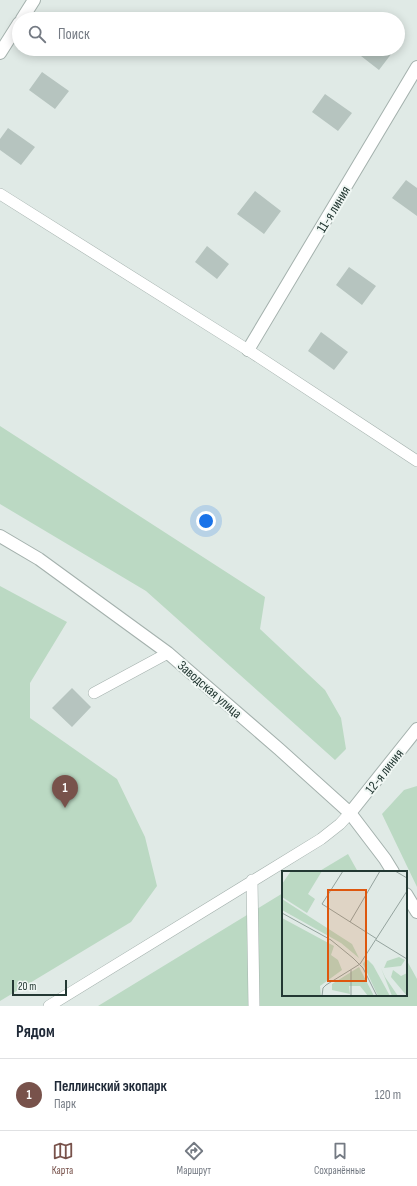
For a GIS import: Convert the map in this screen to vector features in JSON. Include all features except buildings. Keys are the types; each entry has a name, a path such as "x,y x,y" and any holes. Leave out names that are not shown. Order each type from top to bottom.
{"street":[{"path":"26,12 34,0"},
{"path":"0,53 12,34"},
{"name":"11-я линия","path":"248,350 417,67"},
{"name":"Заводская улица","path":"0,536 39,559 168,653 279,748 350,813 392,871"},
{"name":"12-я линия","path":"350,813 417,729"},
{"path":"407,896 417,912"}],"lane":[{"path":"0,194 248,350 417,461"},
{"path":"94,693 168,653"},
{"path":"49,1006 321,839 340,824 350,813"},
{"path":"252,880 254,1006"}],"green space":[{"path":"0,426 265,597 260,629 325,690 341,718 346,749 335,760 146,591 0,504"},
{"path":"0,586 67,622 30,683 30,718 117,779 145,837 157,886 131,922 0,1001"},
{"path":"417,786 417,887 382,814 404,790"},
{"path":"348,854 357,871 320,871"},
{"path":"282,894 282,996 407,996 407,961 417,979 417,1006 98,1006"}],"place":[{"name":"Пеллинский экопарк","path":"65,808"}]}
